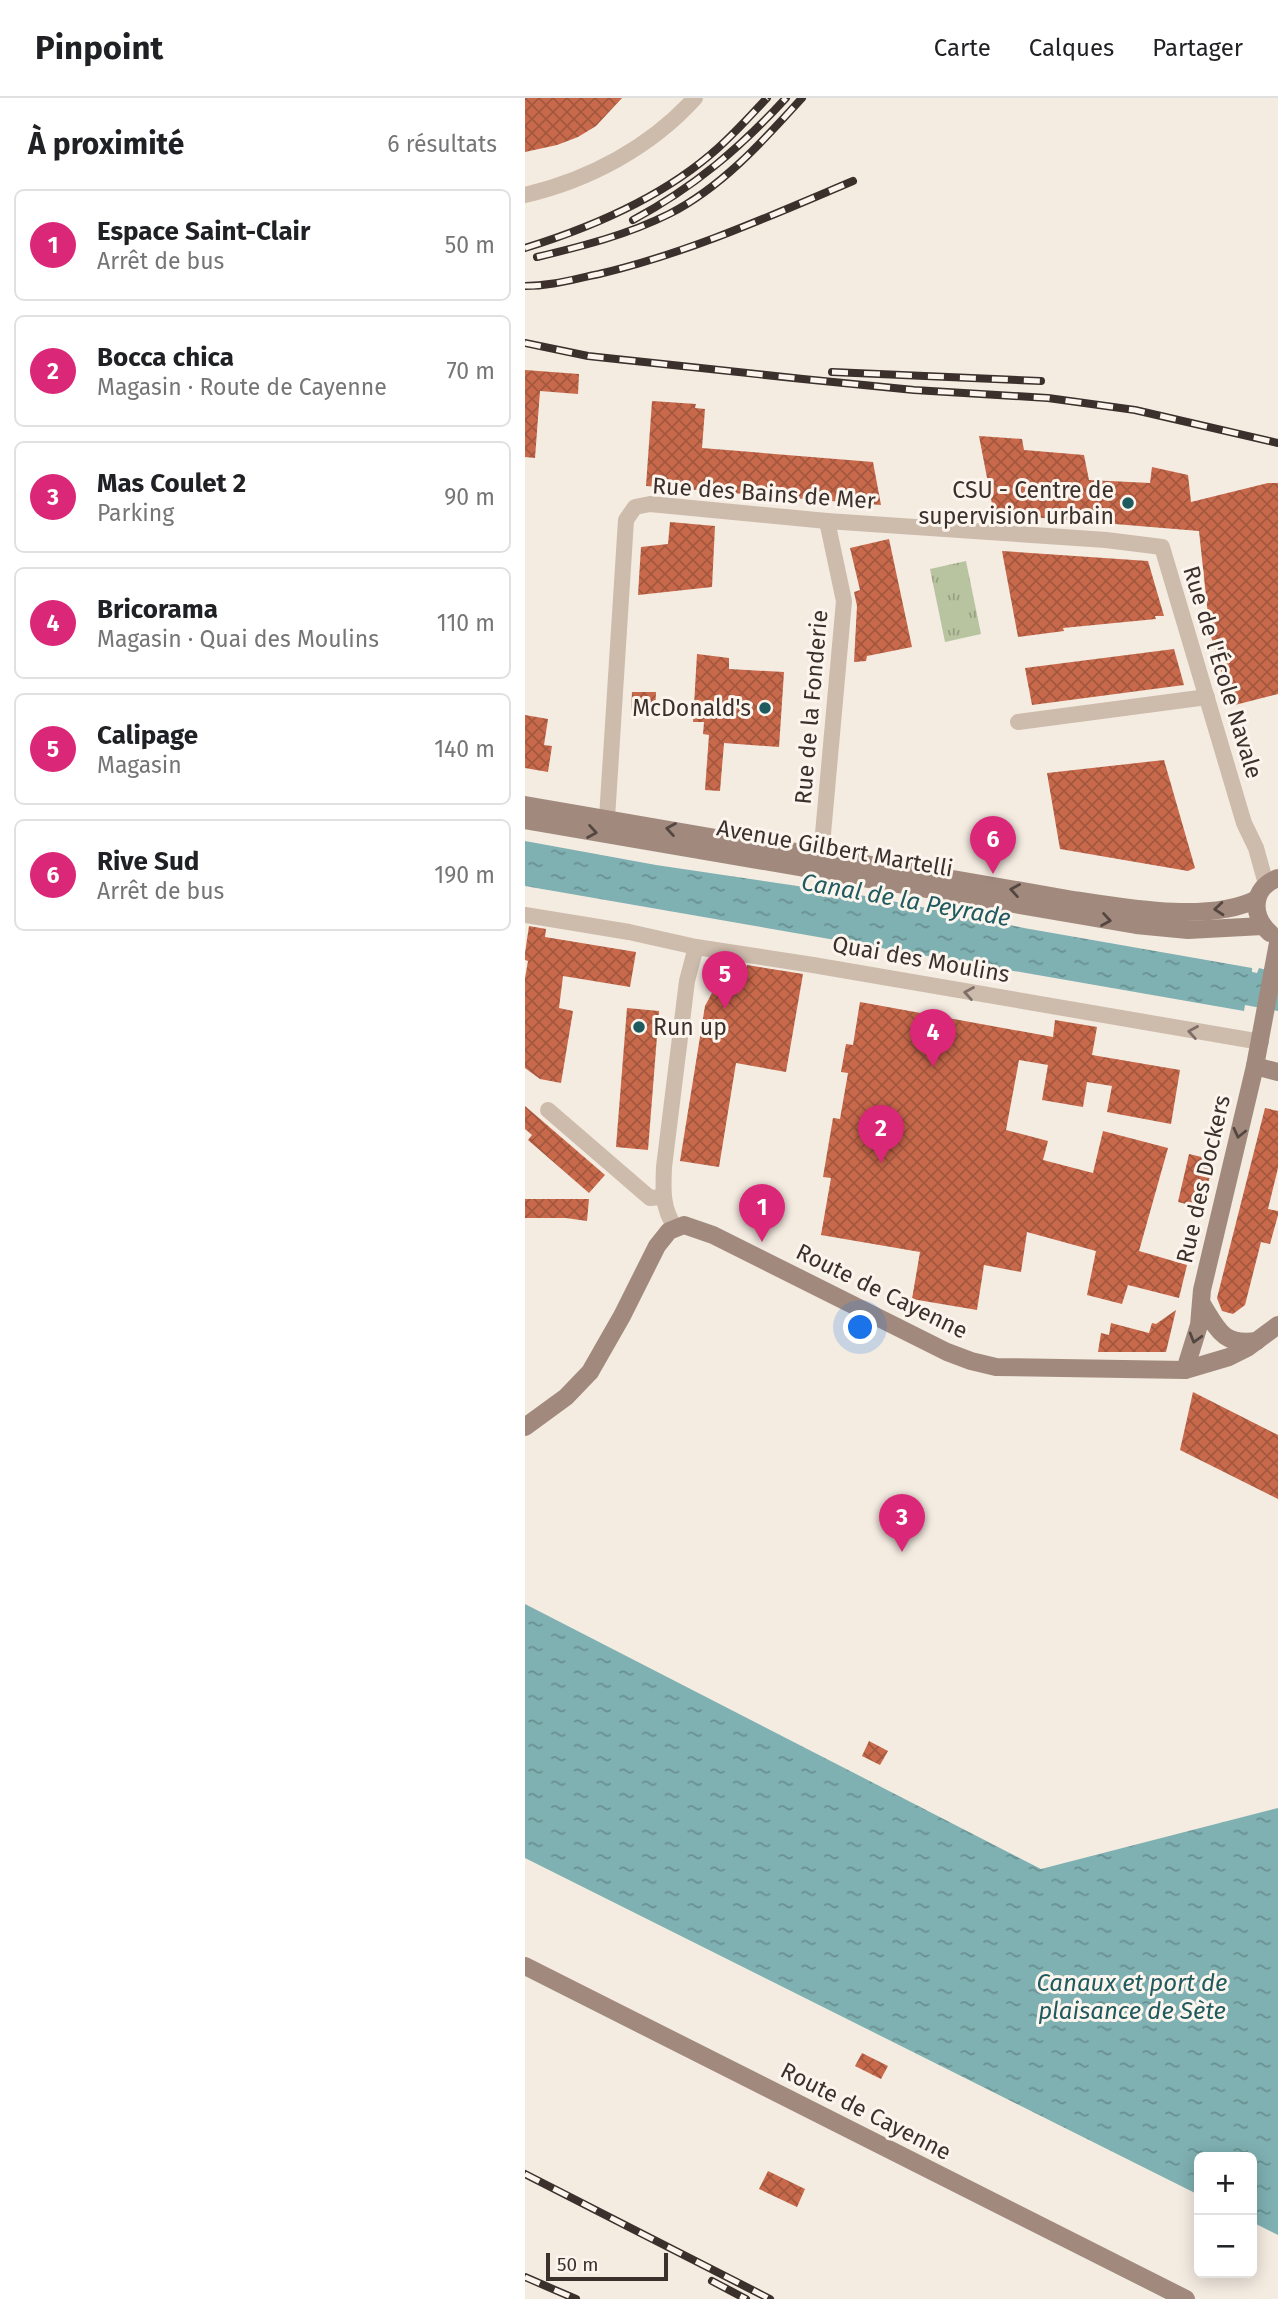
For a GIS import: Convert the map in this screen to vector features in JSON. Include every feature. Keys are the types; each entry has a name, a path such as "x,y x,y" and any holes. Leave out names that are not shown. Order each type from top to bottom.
{"street":[{"path":"525,195 580,178 614,161 676,119 695,98"},
{"name":"Rue des Bains de Mer","path":"607,818 626,520 635,507 650,504 827,521 1106,540 1162,547"},
{"name":"Rue de la Fonderie","path":"821,856 844,601 827,521"},
{"name":"Rue de l'École Navale","path":"1162,547 1244,823 1270,883"},
{"path":"1018,722 1206,697"},
{"name":"Avenue Gilbert Martelli","path":"525,804 1068,900 1157,912 1233,908 1270,883"},
{"name":"Avenue Gilbert Martelli","path":"525,820 1136,925 1188,930 1270,931"},
{"path":"1270,883 1258,918 1270,931"},
{"name":"Quai des Moulins","path":"525,915 629,932 696,947 1261,1042"},
{"path":"1278,943 1255,1066 1278,1072"},
{"path":"525,1427 566,1397 590,1372 622,1316 651,1256 675,1227 667,1215 663,1197 664,1167 685,994 696,947"},
{"name":"Rue des Dockers","path":"1185,1370 1199,1325 1202,1290 1255,1066"},
{"path":"548,1110 650,1198 663,1197"},
{"name":"Route de Cayenne","path":"675,1227 688,1224 947,1352 996,1367 1041,1370 1185,1370 1229,1357 1278,1325"},
{"path":"1202,1304 1227,1339 1235,1342 1258,1340"},
{"name":"Route de Cayenne","path":"525,1966 1186,2299"}],"green space":[{"path":"966,561 981,634 945,642 930,569"}],"water":[{"path":"525,841 656,865 872,897 1024,928 1252,968 1252,972 1257,973 1259,968 1278,973 1278,1011 1245,1005 1244,1011 525,886"},
{"name":"Canaux et port de plaisance de Sète","path":"525,1604 1041,1869 1278,1808 1278,2235 1257,2224 1257,2152 1194,2152 1194,2192 525,1858"}],"building":[{"path":"525,98 622,98 596,126 578,137 525,152"},
{"path":"525,370 579,374 578,394 540,391 535,458 525,457"},
{"path":"652,401 696,404 695,408 705,409 702,448 873,462 881,505 646,486"},
{"path":"979,436 1022,439 1024,450 1084,455 1089,480 1150,483 1152,467 1188,475 1191,502 1268,483 1278,483 1278,694 1231,706 1210,633 1199,531 994,514"},
{"path":"670,522 715,526 712,587 638,595 641,547 668,544"},
{"path":"889,539 912,647 867,656 866,661 854,662 857,606 854,592 860,590 850,548"},
{"path":"1002,551 1148,561 1164,616 1063,628 1064,631 1018,637"},
{"path":"1174,649 1184,685 1032,705 1025,668"},
{"path":"697,654 729,658 729,669 784,672 779,747 724,743 720,791 705,790 709,735 703,734 704,722 693,722"},
{"path":"632,692 656,692 655,713 631,712"},
{"path":"525,715 548,719 544,745 552,746 548,772 525,768"},
{"path":"1164,760 1195,868 1188,871 1060,849 1047,773"},
{"path":"529,926 546,929 545,937 636,952 630,987 563,976 559,1008 573,1011 561,1083 540,1079 525,1068 525,978 528,961 525,960 525,953"},
{"path":"747,965 803,974 786,1072 736,1063 719,1167 680,1161 705,1006 714,989 721,983 744,981"},
{"path":"860,1002 1053,1037 1055,1020 1097,1027 1092,1055 1180,1070 1171,1124 1107,1112 1112,1086 1087,1082 1083,1107 1042,1100 1048,1065 1019,1060 1006,1130 1048,1141 1043,1160 1093,1173 1103,1131 1168,1148 1139,1251 1187,1265 1179,1298 1128,1285 1122,1304 1087,1295 1096,1251 1027,1232 1021,1272 984,1265 977,1310 912,1299 920,1252 821,1235 831,1178 823,1177 833,1118 840,1119 848,1073 841,1072 846,1044 853,1045"},
{"path":"627,1008 659,1011 648,1150 616,1147"},
{"path":"525,1106 605,1175 589,1193 528,1140 532,1135 525,1129"},
{"path":"1265,1108 1278,1111 1278,1168 1268,1209 1278,1211 1278,1215 1270,1244 1261,1242 1245,1305 1233,1314 1222,1311 1217,1298"},
{"path":"1189,1154 1214,1160 1202,1208 1178,1202"},
{"path":"525,1199 589,1199 587,1221 525,1218"},
{"path":"1176,1310 1166,1352 1098,1352 1101,1333 1109,1335 1111,1323 1149,1333 1152,1323 1156,1324"},
{"path":"1193,1392 1278,1435 1278,1499 1180,1450"},
{"path":"869,1741 888,1751 880,1765 862,1756"},
{"path":"862,2053 888,2066 881,2079 855,2066"},
{"path":"768,2171 805,2189 797,2207 759,2189"}],"railway":[{"path":"525,248 602,220 675,181 718,148 767,98"},
{"path":"633,220 715,166 786,98"},
{"path":"537,257 621,234 688,203 707,191 741,162 802,98"},
{"path":"525,286 553,284 665,256 853,181"},
{"path":"525,343 588,356 803,379 914,390 1048,398 1135,410 1278,443"},
{"path":"832,372 1041,381"},
{"path":"525,2174 770,2299"},
{"path":"525,2277 576,2299"},
{"path":"712,2281 746,2299"}],"place":[{"name":"CSU - Centre de supervision urbain","path":"1128,503"},
{"name":"McDonald's","path":"765,708"},
{"name":"Rive Sud","path":"993,874"},
{"name":"Calipage","path":"725,1009"},
{"name":"Run up","path":"639,1027"},
{"name":"Bricorama","path":"933,1067"},
{"name":"Bocca chica","path":"881,1163"},
{"name":"Espace Saint-Clair","path":"762,1242"},
{"name":"Mas Coulet 2","path":"902,1552"}],"water label":[{"name":"Canal de la Peyrade","path":"906,900"}]}
